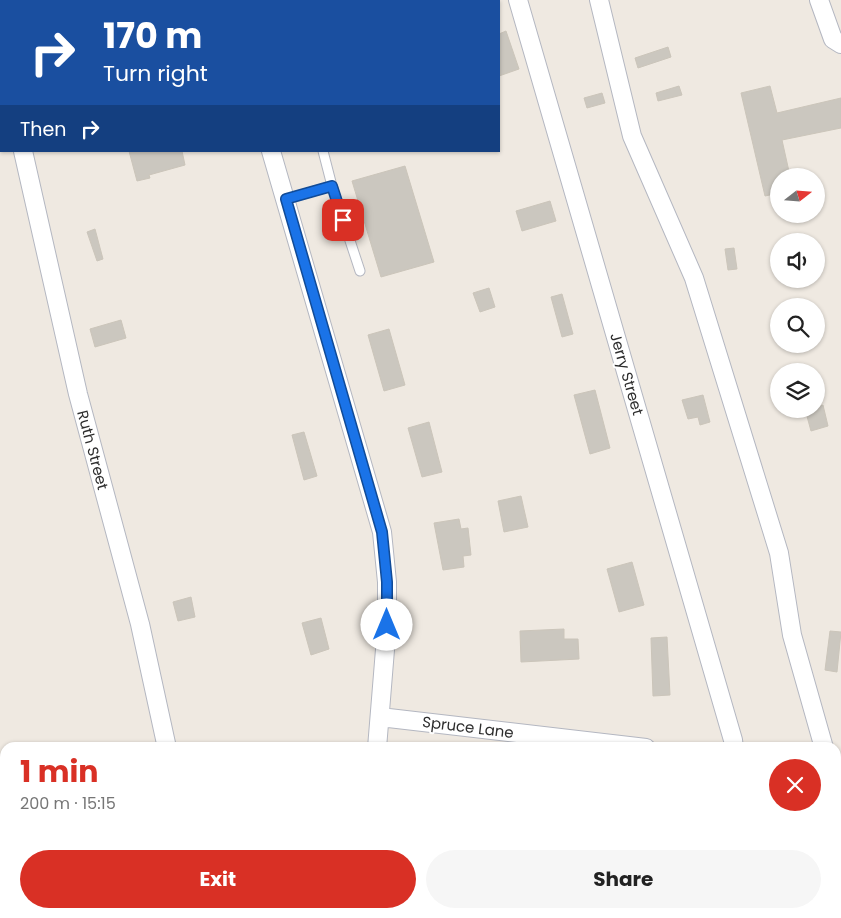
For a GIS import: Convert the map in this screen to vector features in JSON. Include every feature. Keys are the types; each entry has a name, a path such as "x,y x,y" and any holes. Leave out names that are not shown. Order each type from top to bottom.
{"street":[{"name":"Jerry Street","path":"518,0 733,742"},
{"path":"598,0 632,136 694,278 779,553 792,635 822,742"},
{"path":"819,0 833,39 841,44"},
{"name":"Ruth Street","path":"23,152 78,394 140,624 166,742"},
{"path":"272,152 382,532 387,582 387,617 378,742"},
{"name":"Spruce Lane","path":"380,717 595,742"}],"lane":[{"path":"325,152 332,186 360,271"},
{"path":"286,199 332,186"}],"building":[{"path":"506,31 519,69 500,76 500,34"},
{"path":"668,47 671,57 638,68 635,58"},
{"path":"679,86 682,95 658,101 656,93"},
{"path":"770,86 777,113 841,98 841,128 782,140 788,168 770,168 770,195 765,196 741,93"},
{"path":"602,93 605,103 587,108 584,98"},
{"path":"129,152 182,152 185,165 149,175 150,178 137,181"},
{"path":"405,166 434,262 381,277 352,181"},
{"path":"550,201 556,221 522,231 516,211"},
{"path":"95,229 103,259 97,261 87,232"},
{"path":"734,248 737,269 728,270 725,249"},
{"path":"489,288 495,307 480,312 473,293"},
{"path":"562,294 573,334 562,337 551,297"},
{"path":"121,320 126,338 95,347 90,329"},
{"path":"389,329 405,385 384,391 368,335"},
{"path":"595,390 610,448 590,454 574,395"},
{"path":"703,395 710,422 700,425 698,417 688,419 682,400"},
{"path":"825,413 828,426 811,431 807,418 825,418"},
{"path":"429,422 442,472 422,477 408,428"},
{"path":"304,432 317,476 304,480 292,435"},
{"path":"521,496 528,527 504,532 498,501"},
{"path":"459,519 461,529 468,528 471,555 463,556 464,567 443,570 434,523"},
{"path":"632,562 644,605 619,612 607,569"},
{"path":"191,597 195,617 178,621 173,602"},
{"path":"321,618 329,649 311,655 302,623"},
{"path":"564,629 564,639 578,639 579,659 521,662 520,631"},
{"path":"830,631 841,632 837,672 825,670"},
{"path":"667,637 670,695 653,696 651,638"}],"route":[{"path":"343,220 332,186 286,199 382,532 387,582 387,625"}]}
